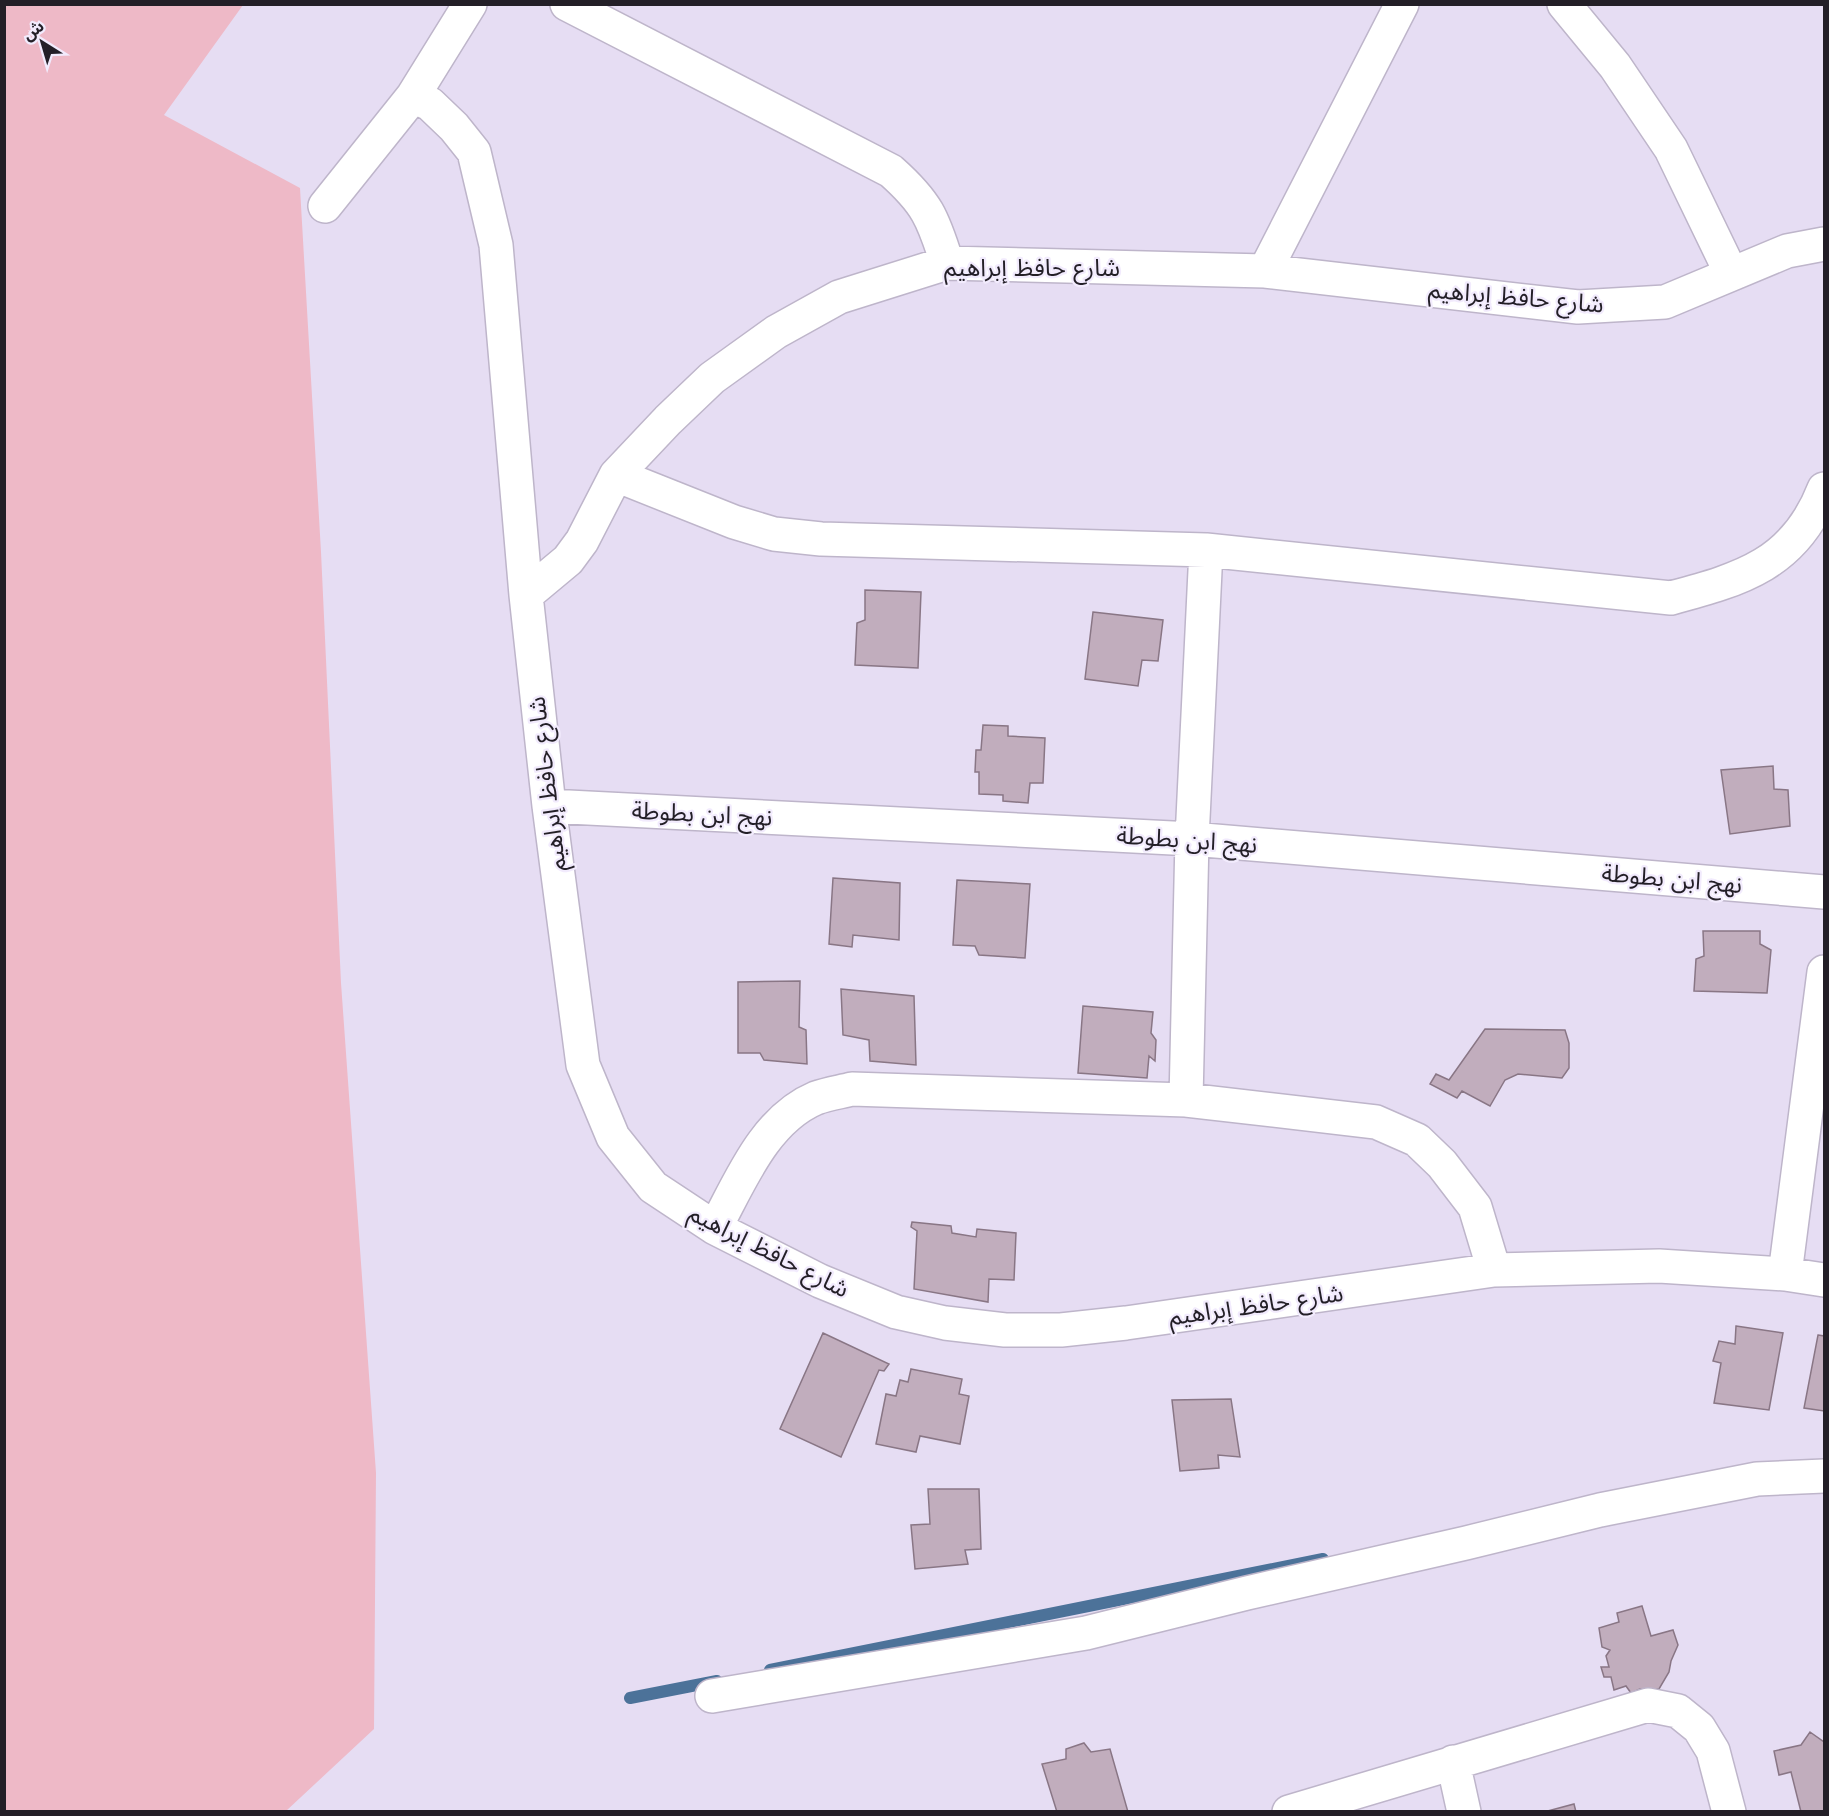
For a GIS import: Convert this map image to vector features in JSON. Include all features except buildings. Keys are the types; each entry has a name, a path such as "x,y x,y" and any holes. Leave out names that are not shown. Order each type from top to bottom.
{"street":[{"path":"325,206 413,96 470,4"},
{"path":"567,4 891,171 924,204 934,224 947,264"},
{"path":"1265,271 1402,4"},
{"path":"1564,4 1615,66 1671,149 1731,273"},
{"path":"413,96 429,104 454,127 474,152 496,245 526,595"},
{"name":"شارع حافظ إبراهيم","path":"1824,244 1787,251 1665,302 1578,307 1265,271 947,264 840,297 776,332 712,378 668,420 616,476 582,541 568,561 526,595 549,806 583,1065 612,1137 646,1179 653,1187 715,1228 820,1281 896,1312 945,1323 1005,1330 1061,1330 1126,1323 1494,1270 1659,1266 1785,1274 1824,1280"},
{"path":"616,476 734,522 774,534 821,539 1206,550 1671,598 1727,583 1764,565 1798,537 1820,502 1824,489"},
{"path":"1186,1100 1192,839 1206,550"},
{"name":"نهج ابن بطوطة","path":"549,806 1192,839 1824,892"},
{"path":"1785,1274 1824,972"},
{"path":"715,1228 751,1161 768,1137 788,1114 816,1098 852,1089 1186,1100 1376,1122 1417,1140 1442,1164 1475,1207 1494,1270"},
{"path":"712,1696 1086,1634 1247,1593 1600,1510 1757,1479 1824,1476"},
{"path":"1289,1812 1648,1705 1678,1711 1699,1728 1713,1751 1729,1812"},
{"path":"1452,1762 1464,1812"}],"shaded area":[{"path":"5,4 243,5 164,115 300,188 321,552 341,983 376,1473 374,1729 286,1811 5,1811"}],"waterway":[{"path":"770,1670 1323,1559"},
{"path":"630,1698 717,1681"}]}
